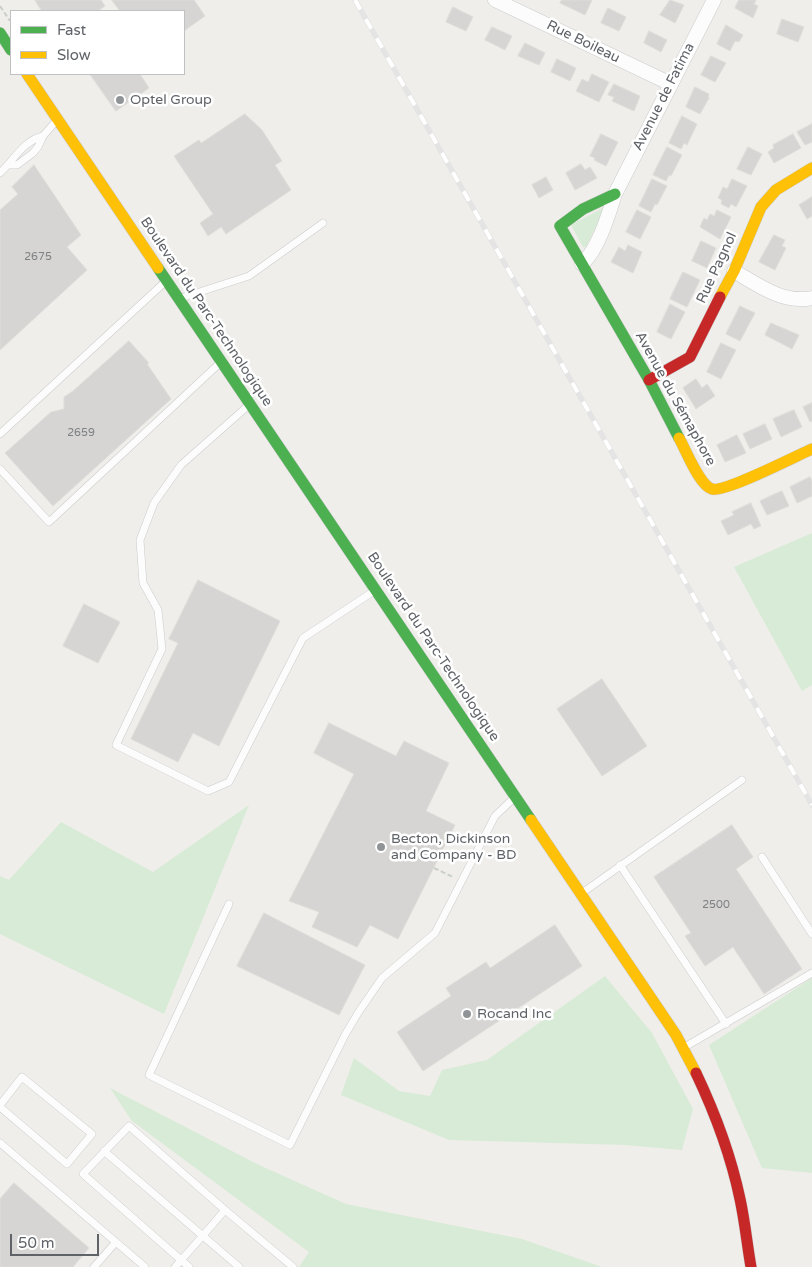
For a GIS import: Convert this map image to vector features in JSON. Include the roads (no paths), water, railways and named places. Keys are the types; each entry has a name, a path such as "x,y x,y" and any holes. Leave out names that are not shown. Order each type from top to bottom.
{"street":[{"name":"Rue Boileau","path":"495,0 671,84"},
{"name":"Avenue de Fatima","path":"582,264 588,259 606,222 615,194 714,0"},
{"path":"0,33 10,48"},
{"name":"Boulevard du Parc-Technologique","path":"28,75 582,893 655,1002 683,1048 708,1099 723,1138 737,1186 751,1267"},
{"name":"Rue Pagnol","path":"649,380 690,356 734,271 761,207 776,190 812,168"},
{"name":"Avenue du Sémaphore","path":"615,194 583,209 560,226 649,380 702,481 711,489 728,488 812,449"},
{"path":"734,271 780,297 803,300 812,298"}],"lane":[{"path":"0,172 8,165 17,165 23,161 38,147 43,136 58,119"},
{"path":"178,299 249,276 323,223"},
{"path":"0,434 166,280"},
{"path":"0,468 49,522 221,362"},
{"path":"250,404 181,465 154,503 140,540 142,583 158,610 162,649 116,745 208,791 229,782 303,638 376,590"},
{"path":"582,893 742,780"},
{"path":"229,904 148,1075 290,1145 358,1013 387,974 436,933 495,816 516,796"},
{"path":"762,857 812,934"},
{"path":"620,865 726,1024"},
{"path":"683,1048 812,973"},
{"path":"22,1077 92,1134 67,1164 0,1106 22,1077"},
{"path":"189,1267 82,1174 129,1126 225,1210 293,1266"},
{"path":"0,1142 145,1267"},
{"path":"104,1151 240,1267"},
{"path":"175,1267 225,1210"},
{"path":"94,1267 116,1242"}],"railway":[{"path":"355,0 812,805"}],"place":[{"name":"Optel Group","path":"120,100"},
{"name":"Becton, Dickinson and Company - BD","path":"381,847"},
{"name":"Rocand Inc","path":"467,1014"}]}
